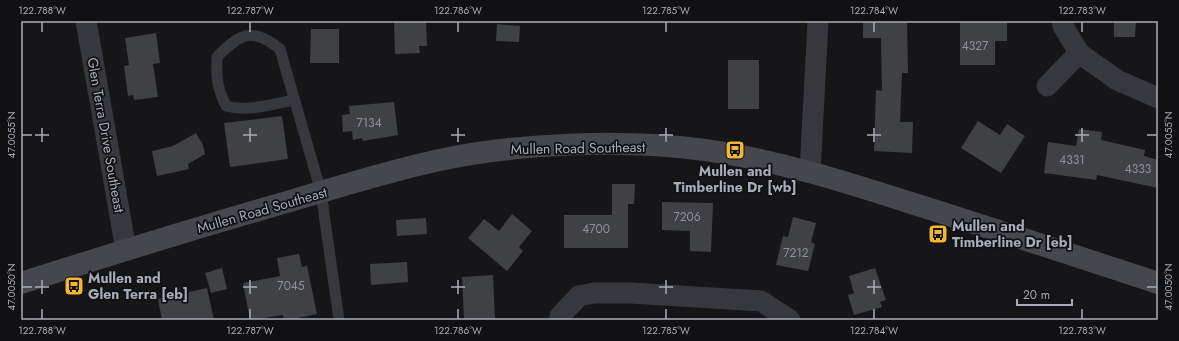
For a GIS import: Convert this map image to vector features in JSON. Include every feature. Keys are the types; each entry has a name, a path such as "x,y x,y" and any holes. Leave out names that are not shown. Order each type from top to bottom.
{"street":[{"name":"Glen Terra Drive Southeast","path":"86,21 126,250"},
{"path":"810,172 818,21"},
{"path":"1062,21 1063,26 1079,53 1117,80 1158,98"},
{"path":"1047,86 1079,53"},
{"name":"Mullen Road Southeast","path":"21,283 320,192 435,161 501,150 637,145 704,150 760,160 810,172 947,214 1158,284"},
{"path":"560,320 560,316 579,296 594,293 631,293 761,301 790,320"}],"lane":[{"path":"294,100 251,108 238,109 226,106 219,92 216,71 217,57 228,46 248,34 266,38 280,49 320,192 339,320"}],"building":[{"path":"394,21 426,21 427,46 419,46 420,53 395,54"},
{"path":"863,21 907,21 908,73 902,73 900,122 913,122 912,153 874,151 876,90 882,91 881,38 863,38"},
{"path":"960,21 1007,21 1007,41 995,41 995,65 960,65"},
{"path":"1114,21 1136,21 1135,37 1114,37"},
{"path":"497,24 520,26 519,42 496,41"},
{"path":"311,29 339,29 339,63 310,63"},
{"path":"156,33 160,63 153,64 158,97 134,100 133,95 128,96 124,66 129,65 125,38"},
{"path":"728,60 759,60 759,109 728,109"},
{"path":"394,102 398,135 363,141 362,138 353,140 352,131 343,132 342,115 350,114 349,106"},
{"path":"282,116 288,159 230,167 224,123"},
{"path":"978,121 1000,135 1007,124 1025,136 1001,173 961,148"},
{"path":"1079,129 1102,132 1101,140 1145,150 1144,156 1158,160 1158,188 1097,175 1096,180 1044,173 1048,142 1076,146"},
{"path":"196,133 203,145 205,154 188,164 189,169 157,176 152,151 173,146"},
{"path":"612,184 635,184 634,204 628,204 628,248 564,248 564,215 612,215"},
{"path":"662,202 713,203 711,252 690,251 690,231 662,230"},
{"path":"512,214 532,231 519,247 523,251 507,271 468,238 484,219 499,231"},
{"path":"793,217 816,223 811,242 815,244 808,271 776,265 783,236 788,237"},
{"path":"426,218 427,234 397,236 396,220"},
{"path":"299,254 302,267 307,266 317,314 288,320 284,320 283,315 250,320 243,283 280,276 277,258"},
{"path":"407,262 408,282 371,285 370,264"},
{"path":"222,268 227,289 211,293 205,273"},
{"path":"875,268 886,300 880,302 882,307 854,315 848,295 854,293 849,276"},
{"path":"493,275 495,320 464,320 462,277"},
{"path":"207,288 214,320 162,320 158,299"}],"place":[{"name":"Mullen and Timberline Dr [wb]","path":"735,150"},
{"name":"Mullen and Timberline Dr [eb]","path":"938,234"},
{"name":"Mullen and Glen Terra [eb]","path":"74,286"}]}
